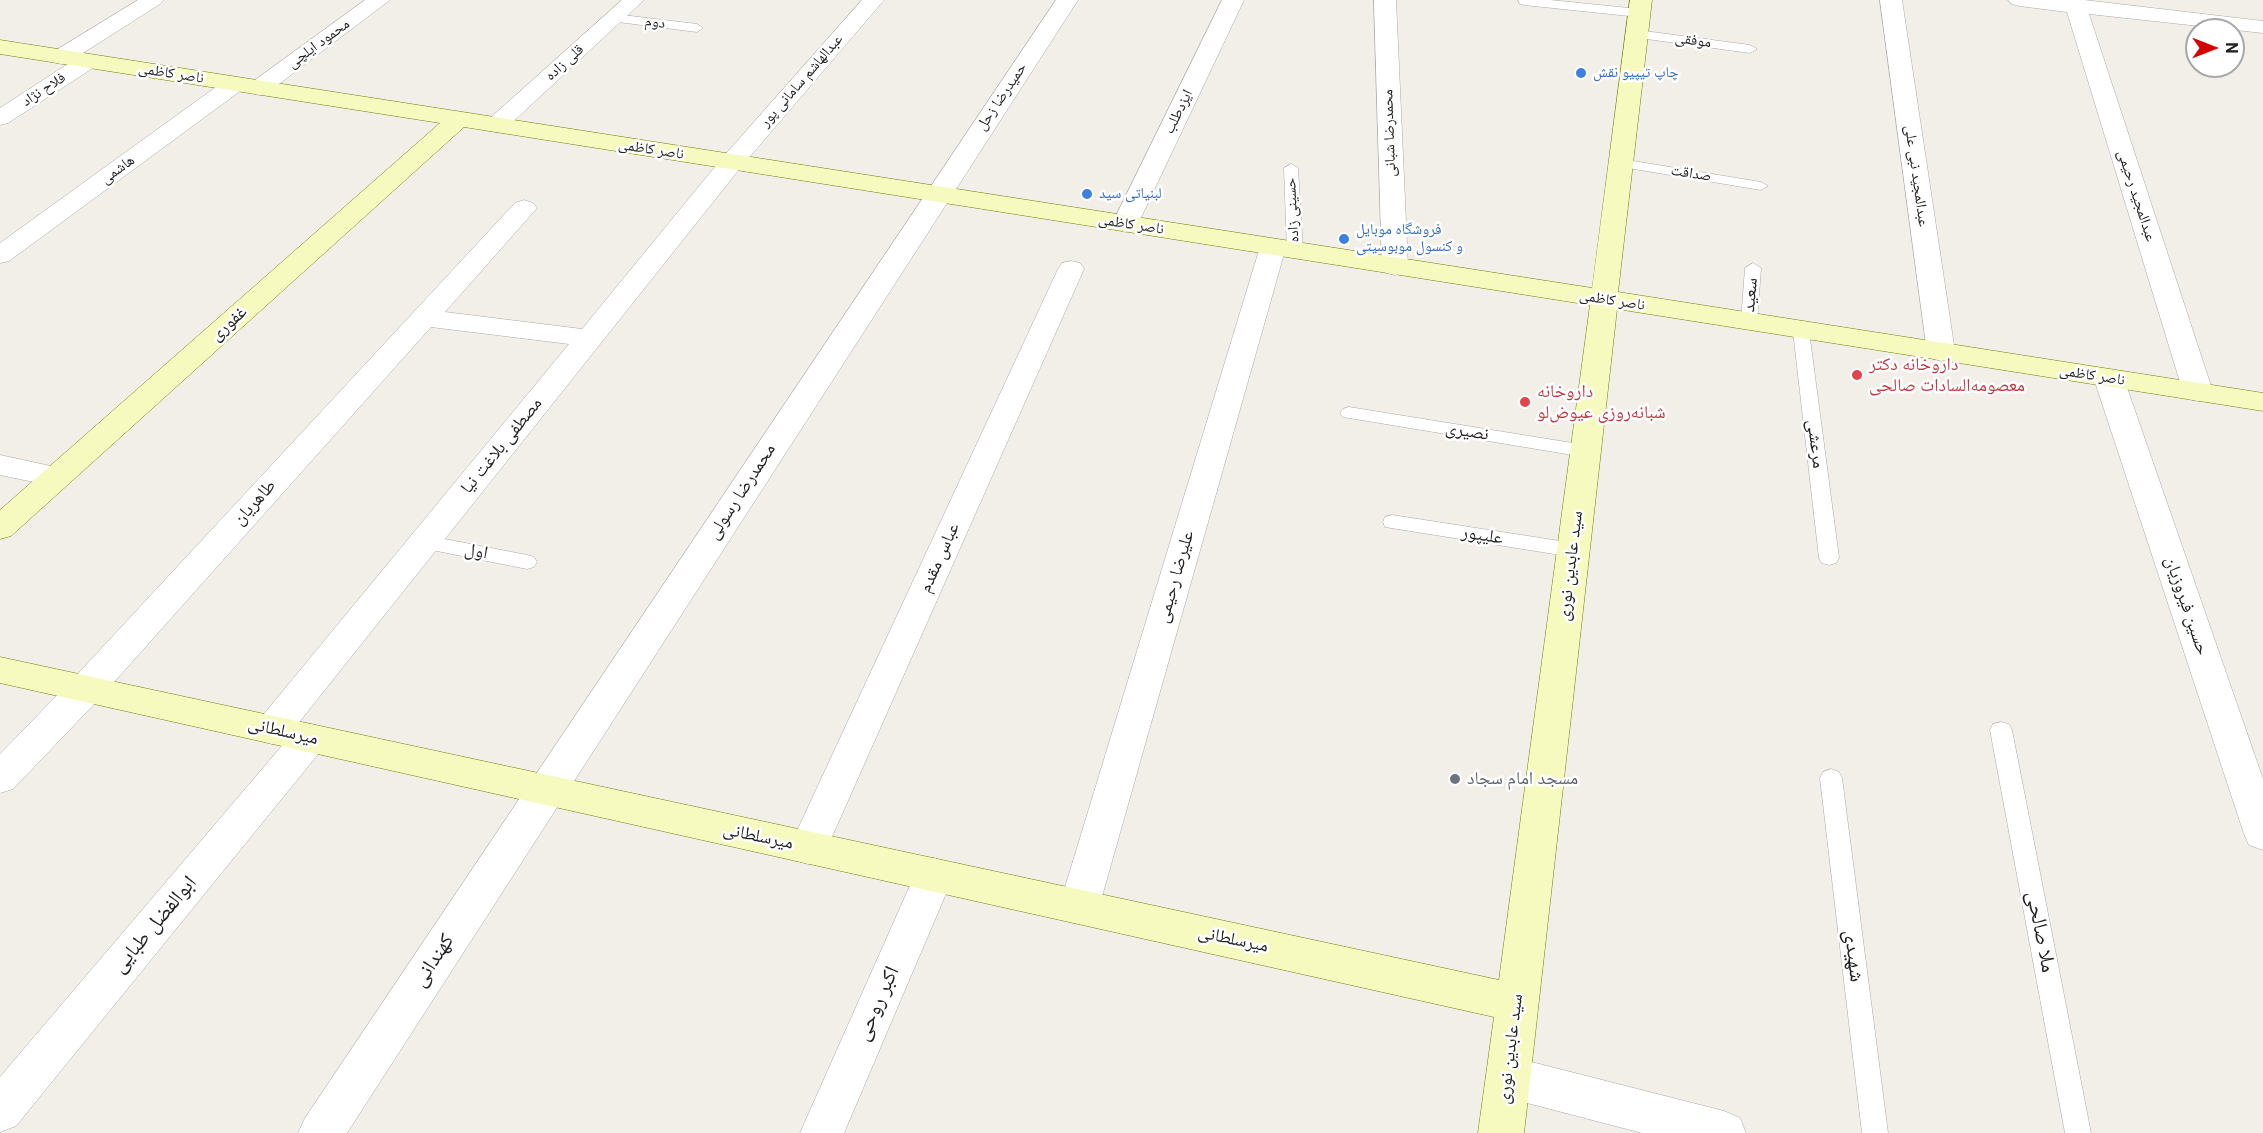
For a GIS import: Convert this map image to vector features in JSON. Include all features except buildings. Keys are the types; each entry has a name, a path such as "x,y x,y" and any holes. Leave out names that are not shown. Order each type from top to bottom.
{"main road":[{"name":"سید عابدین نوری","path":"1501,1133 1639,16"},
{"name":"ناصر کاظمی","path":"0,47 2263,402"},
{"name":"غفوری","path":"0,528 459,119"},
{"name":"میرسلطانی","path":"0,670 1516,1003"}],"street":[{"path":"61,57 153,0"},
{"name":"محمود ایلچی","path":"247,86 379,0"},
{"name":"قلی زاده","path":"496,125 634,0"},
{"name":"عبدالهاشم سامانی پور","path":"732,162 873,0"},
{"name":"حمیدرضا زحل","path":"938,195 1067,0"},
{"name":"ایزدطلب","path":"1125,224 1233,0"},
{"name":"محمدرضا شبانی","path":"1386,0 1395,267"},
{"name":"عبدالمجید نبی علی","path":"1891,0 1941,352"},
{"path":"2019,0 2260,20"},
{"name":"عبدالمجید رحیمی","path":"2075,3 2198,392"},
{"name":"فلاح نژاد","path":"0,118 88,61"},
{"name":"هاشمی","path":"0,255 247,86"},
{"name":"مصطفی بلاغت نیا","path":"272,730 732,162"},
{"name":"محمدرضا رسولی","path":"547,790 938,195"},
{"name":"طاهریان","path":"0,778 86,689 524,208"},
{"name":"علیرضا رحیمی","path":"1079,906 1284,249"},
{"name":"عباس مقدم","path":"808,848 1071,269"},
{"path":"424,318 589,338"},
{"name":"حسین فیروزیان","path":"2109,379 2263,834"},
{"path":"0,465 58,477"},
{"name":"ابوالفضل طبایی","path":"0,1111 310,738"},
{"name":"کهندانی","path":"321,1133 547,790"},
{"name":"اکبر روحی","path":"822,1133 934,875"},
{"path":"1508,1077 1724,1133"}],"lane":[{"name":"موفقی","path":"1524,1 1639,16 1750,49"},
{"name":"دوم","path":"614,18 697,28"},
{"name":"صداقت","path":"1620,163 1761,186"},
{"name":"حسینی زاده","path":"1284,249 1291,168"},
{"name":"سعید","path":"1749,322 1753,268"},
{"name":"مرعشی","path":"1801,331 1829,558"},
{"name":"نصیری","path":"1349,413 1585,451"},
{"name":"علیپور","path":"1392,522 1573,550"},
{"name":"اول","path":"424,542 527,562"},
{"name":"ملا صالحی","path":"2001,730 2078,1133"},
{"name":"شهیدی","path":"1831,778 1875,1133"}],"place":[{"name":"چاپ تیپیو نقش","path":"1581,73"},
{"name":"لبنیاتی سید","path":"1087,194"},
{"name":"فروشگاه موبایل و کنسول موبوسیتی","path":"1344,239"},
{"name":"داروخانه دکتر معصومه‌السادات صالحی","path":"1857,375"},
{"name":"داروخانه شبانه‌روزی عیوض‌لو","path":"1525,402"},
{"name":"مسجد امام سجاد","path":"1455,779"}]}
